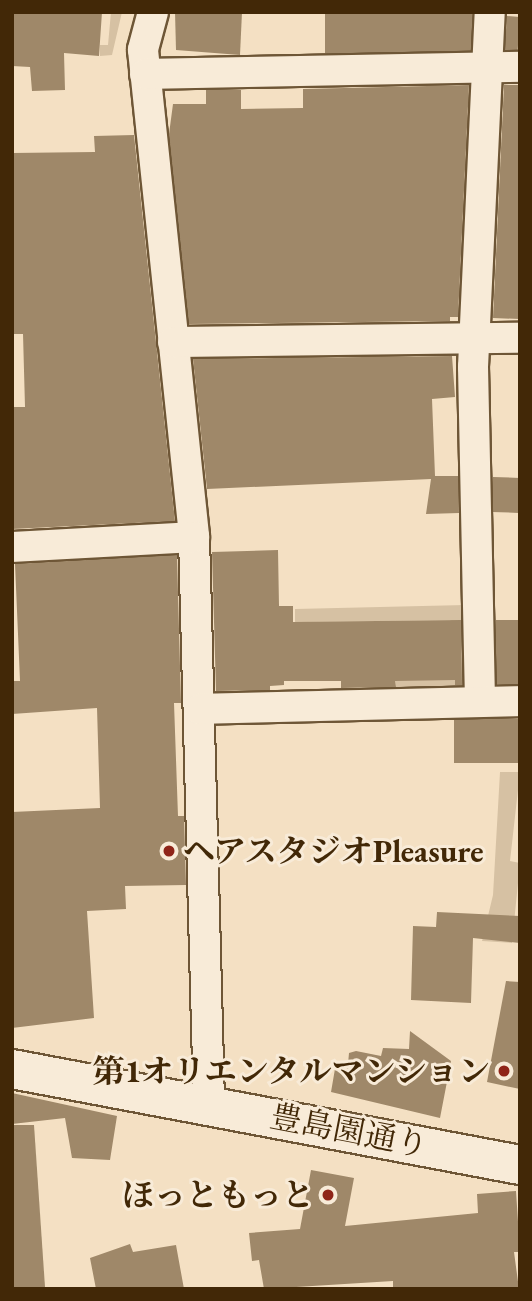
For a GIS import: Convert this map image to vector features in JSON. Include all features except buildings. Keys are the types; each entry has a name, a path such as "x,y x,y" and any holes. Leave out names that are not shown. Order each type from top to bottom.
{"street":[{"path":"153,12 143,50 194,537 209,1104"},
{"path":"480,701 473,367 477,336 490,12"},
{"path":"145,74 520,67"},
{"path":"173,342 477,336 520,338"},
{"path":"12,547 194,537"},
{"path":"200,709 520,701"},
{"name":"豊島園通り","path":"12,1069 209,1104 520,1165"}],"shaded area":[{"path":"111,12 122,12 112,55 100,56 100,45 108,45"},
{"path":"465,605 469,686 461,694 396,694 395,681 451,620 305,622 295,629 295,609"},
{"path":"500,772 520,772 510,861 520,863 512,943 482,941 493,895"}],"place":[{"name":"ヘアスタジオPleasure","path":"169,851"},
{"name":"第1オリエンタルマンション","path":"504,1071"},
{"name":"ほっともっと","path":"328,1195"}]}
